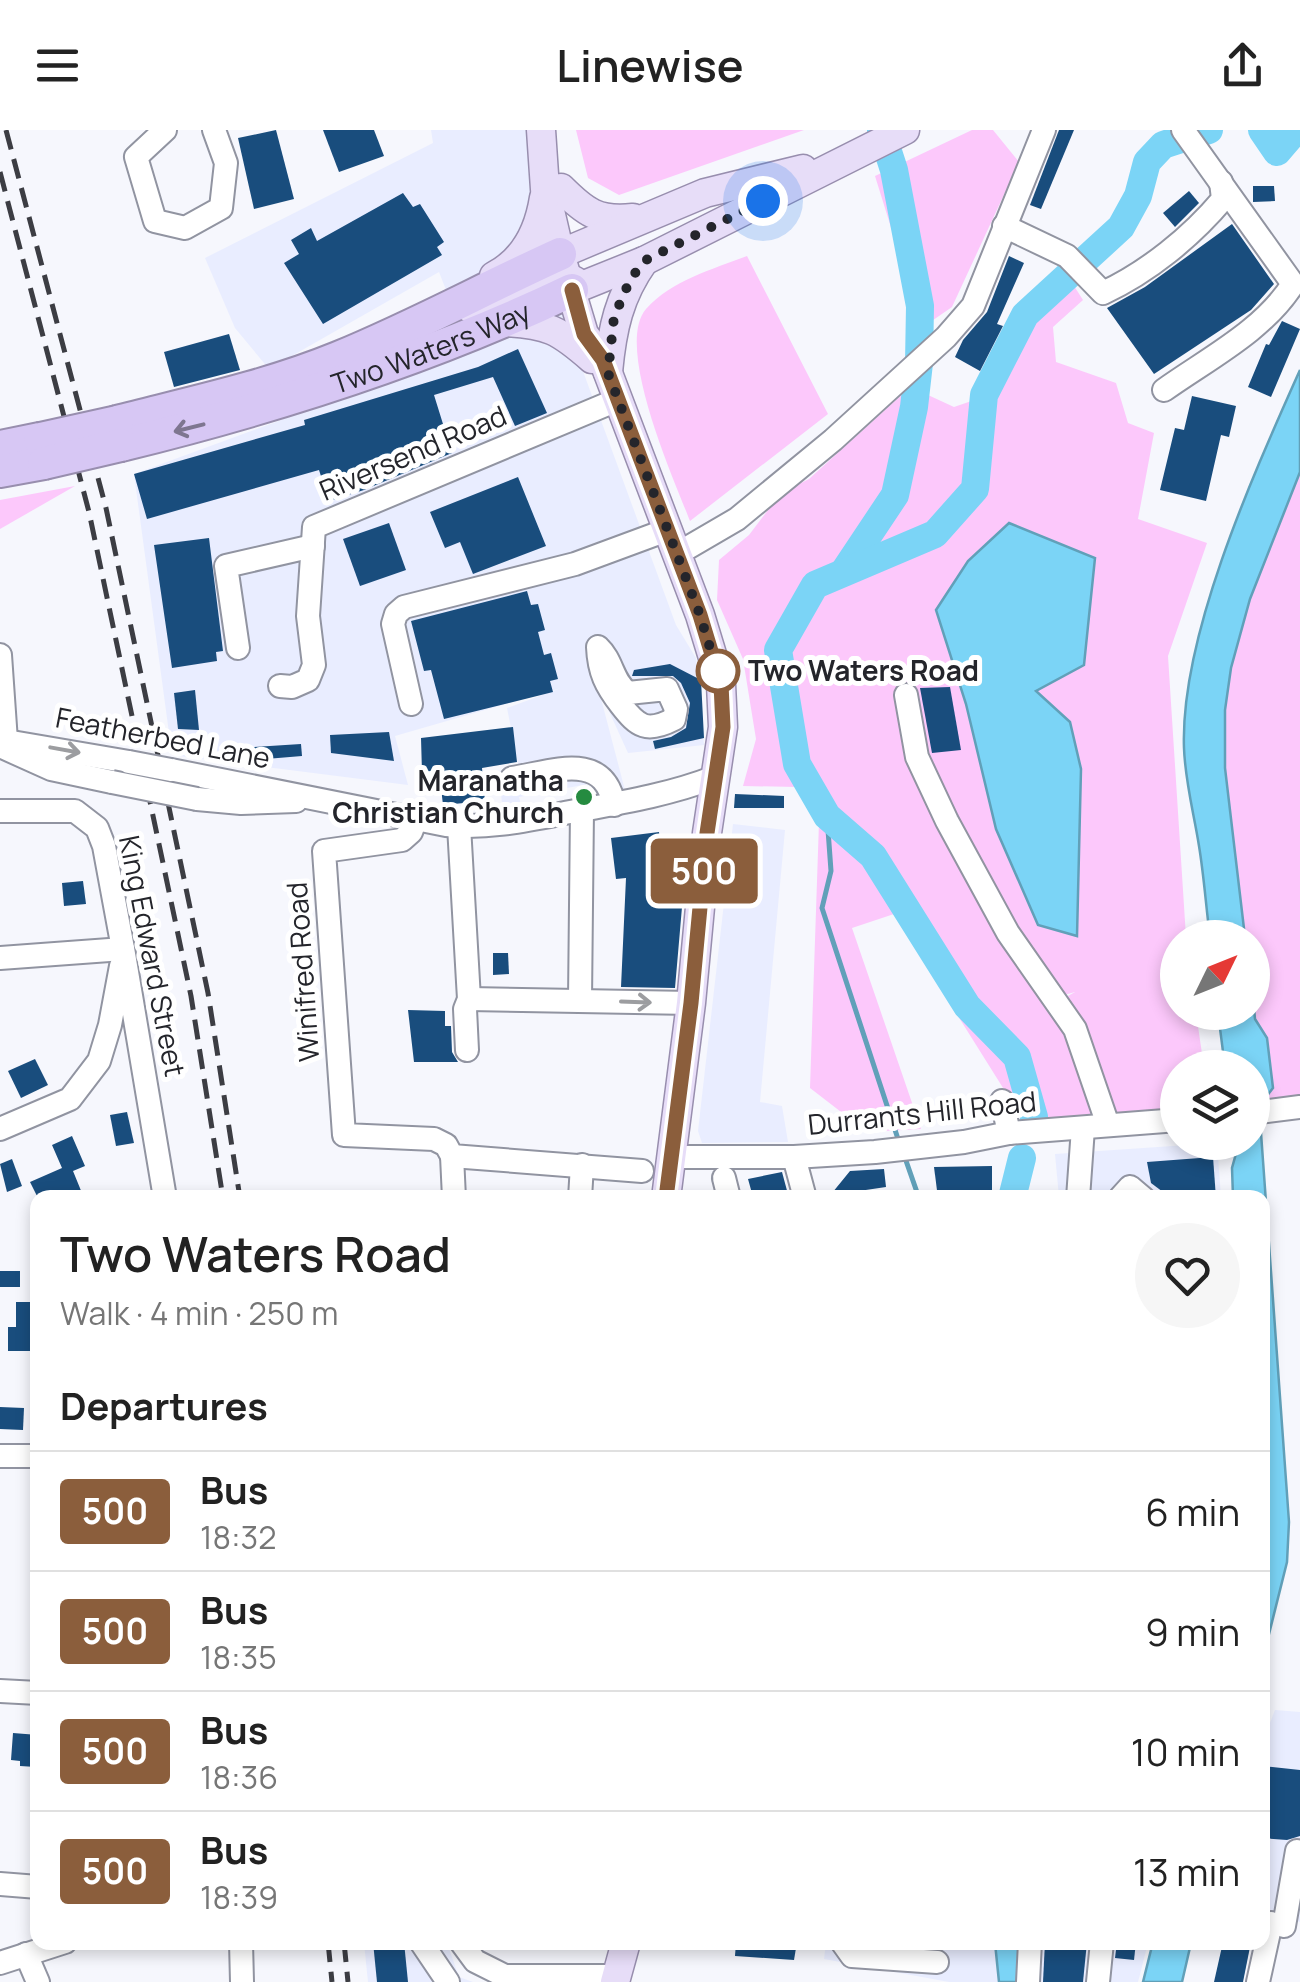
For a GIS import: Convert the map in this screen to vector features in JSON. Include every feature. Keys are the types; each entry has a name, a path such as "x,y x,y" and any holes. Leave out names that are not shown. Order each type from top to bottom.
{"highway":[{"name":"Two Waters Way","path":"119,434 335,360 435,316 575,268"},
{"name":"Two Waters Way","path":"0,472 42,451 306,396 504,322 575,268"},
{"name":"Two Waters Way","path":"0,447 42,451"}],"main road":[{"path":"542,130 553,189 575,268 584,334 610,378 712,649 721,684 723,727 667,1190"},
{"name":"Two Waters Way","path":"575,268 644,261 905,130"},
{"name":"Two Waters Way","path":"575,268 645,217 705,193 839,162"},
{"path":"553,189 598,216 616,220 645,217"},
{"path":"435,316 504,271 520,256 536,231 553,189"},
{"path":"575,268 700,218 763,201"},
{"path":"610,378 614,317 630,280 644,261"},
{"path":"504,322 541,323 554,329 572,339 610,378"},
{"path":"616,1979 624,1950"}],"street":[{"path":"165,130 136,158 155,221 185,228 221,208 226,163 214,130"},
{"path":"410,704 394,624 396,614 404,607 672,542 737,518 833,440 946,337 973,306 1044,130"},
{"path":"1164,390 1250,330 1280,304 1293,284 1183,130"},
{"path":"1004,226 1067,256 1103,293 1129,280 1209,217 1224,199 1222,182"},
{"name":"Riversend Road","path":"280,686 292,687 308,680 314,665 308,616 314,527 610,378"},
{"path":"238,648 226,566 312,546"},
{"path":"598,647 628,694 658,687 670,692 676,709 674,719 642,726 630,720 602,678 598,647"},
{"path":"0,654 2,742"},
{"path":"906,694 916,757 1008,932 1075,1029 1108,1125"},
{"name":"Featherbed Lane","path":"2,742 261,785 459,826 490,826 614,804 690,787 716,777"},
{"name":"Featherbed Lane","path":"2,742 51,770 197,799 241,803 314,799"},
{"path":"512,778 588,769 606,780 614,804"},
{"path":"580,1000 582,810"},
{"name":"King Edward Street","path":"0,811 75,812 97,828 104,846 163,1190"},
{"name":"Winifred Road","path":"416,818 402,840 324,851 344,1135 434,1138 446,1145 452,1156"},
{"path":"459,826 469,999 465,1010 467,1050"},
{"path":"0,958 123,952 108,1035 99,1061 70,1100 0,1128"},
{"path":"469,999 691,1003"},
{"path":"99,1061 120,1058 142,1067"},
{"path":"1002,1101 1010,1132"},
{"name":"Durrants Hill Road","path":"673,1157 875,1152 964,1142 1010,1132 1160,1121"},
{"path":"1083,1128 1083,1190"},
{"path":"454,1190 452,1156 642,1171"},
{"path":"794,1156 803,1190"},
{"path":"580,1190 582,1165"},
{"path":"0,1456 30,1456"},
{"path":"0,1691 30,1693"},
{"path":"1258,1982 1280,1925 1297,1851"},
{"path":"0,1884 30,1886"},
{"path":"0,1963 39,1950"},
{"path":"241,1950 242,1982"},
{"path":"428,1950 451,1982 468,1952 505,1976 616,1979"},
{"path":"848,1950 852,1956 938,1962"},
{"path":"1028,1982 1030,1950"},
{"path":"1098,1982 1101,1950"},
{"path":"26,1954 38,1982"}],"shaded area":[{"path":"431,130 527,130 532,191 584,374 676,625 696,658 704,745 628,753 598,687 626,794 599,782 519,797 521,805 502,804 499,771 519,768 507,708 561,688 395,736 408,785 172,755 134,474 470,351 439,272 269,369 235,328 205,258 433,143"},
{"path":"576,130 804,130 619,195 588,178"},
{"path":"972,130 993,130 1019,162 952,307 913,334 898,250 875,176"},
{"path":"747,256 828,414 690,521 650,414 637,352 638,327 646,309 668,290"},
{"path":"1069,278 1083,300 1053,327 1056,362 1116,383 1128,423 1154,433 1138,519 1207,543 1168,656 1185,920 1160,920 1160,1030 1199,1030 1201,1050 1160,1050 1160,1113 1111,1118 1059,1001 1075,992 1050,999 1097,1122 1030,1131 894,914 852,928 921,1129 867,1132 810,1088 819,822 797,787 743,786 756,739 743,659 717,600 719,560 749,535 781,493 809,479 918,380 928,395 954,407 986,396 1027,318"},
{"path":"1300,472 1300,1099 1270,1104 1270,1050 1266,1050 1267,1038 1262,1030 1270,1030 1270,920 1243,920 1224,753 1232,664 1267,552"},
{"path":"75,486 0,529 0,500"},
{"path":"733,824 785,830 760,1102 782,1106 788,1142 702,1143 698,1131"},
{"path":"1160,1147 1160,1160 1218,1160 1220,1190 1058,1190 1055,1154"},
{"path":"1275,1710 1300,1712 1300,1922 1270,1916 1270,1723"},
{"path":"365,1950 449,1950 459,1977 473,1982 368,1982"},
{"path":"825,1950 996,1950 999,1982 949,1982 824,1959"},
{"path":"1019,1950 1146,1950 1138,1982 1023,1982"}],"water":[{"path":"1300,370 1300,472 1250,599 1231,668 1225,710 1225,768 1243,920 1208,920 1185,760 1186,704 1207,606 1262,457"},
{"path":"1009,523 1095,558 1084,665 1036,691 1070,722 1081,769 1077,936 1038,925 996,829 966,704 936,610 968,561"},
{"path":"1220,1030 1262,1030 1267,1038 1268,1050 1223,1050"},
{"path":"1234,1160 1263,1160 1265,1190 1233,1190"},
{"path":"1270,1258 1289,1522 1287,1562 1270,1630"},
{"path":"996,1950 1019,1950 1023,1982 999,1982"},
{"path":"1151,1950 1189,1950 1182,1982 1143,1982"}],"building":[{"path":"276,130 294,199 254,209 238,138"},
{"path":"323,130 374,130 384,156 339,172"},
{"path":"1059,130 1074,130 1041,209 1030,205"},
{"path":"1253,186 1274,186 1275,201 1253,202"},
{"path":"1189,191 1199,203 1175,227 1163,213"},
{"path":"403,193 413,207 420,204 444,242 437,247 442,255 323,324 284,263 299,254 291,240 311,228 317,241"},
{"path":"1232,224 1274,284 1251,310 1154,374 1107,308 1145,287"},
{"path":"1009,256 1024,263 997,324 1003,326 980,371 955,357 963,340 987,312"},
{"path":"1282,321 1300,329 1271,397 1248,387 1266,344 1269,345"},
{"path":"229,334 240,370 174,387 164,352"},
{"path":"518,349 547,413 515,426 493,377 434,395 452,453 364,490 329,501 319,470 147,519 134,474 305,425 304,420 478,367"},
{"path":"1192,396 1236,406 1229,437 1221,435 1206,501 1160,490 1175,428 1184,430"},
{"path":"518,477 546,546 473,574 460,542 445,548 430,512"},
{"path":"389,523 406,570 360,586 343,539"},
{"path":"209,538 223,651 216,652 217,661 172,668 154,545"},
{"path":"527,591 531,605 538,604 545,630 538,632 544,655 551,653 558,679 550,681 553,692 444,719 431,670 424,671 411,621"},
{"path":"670,664 701,680 704,738 655,749 653,741 686,728 690,703 681,683 673,676 632,676 634,670"},
{"path":"950,687 961,750 932,753 920,688"},
{"path":"195,690 199,730 178,729 174,693"},
{"path":"513,727 517,762 482,768 485,801 443,805 439,770 422,772 421,738"},
{"path":"389,732 394,761 331,753 330,735"},
{"path":"301,744 302,756 241,761 240,748"},
{"path":"735,794 784,796 784,808 734,808"},
{"path":"659,832 665,886 684,884 675,988 621,987 626,878 616,879 611,838"},
{"path":"83,881 86,904 64,906 62,883"},
{"path":"493,953 508,953 509,974 493,975"},
{"path":"408,1010 445,1011 445,1026 451,1026 452,1052 458,1062 414,1062"},
{"path":"35,1059 48,1085 21,1098 8,1071"},
{"path":"127,1112 134,1143 116,1146 110,1115"},
{"path":"72,1136 85,1166 73,1171 81,1190 34,1190 30,1182 62,1168 52,1145"},
{"path":"12,1159 22,1186 7,1192 0,1164"},
{"path":"1213,1160 1215,1190 1160,1190 1151,1183 1147,1162"},
{"path":"992,1166 992,1190 937,1190 934,1167"},
{"path":"884,1169 886,1187 835,1190 850,1171"},
{"path":"782,1172 787,1190 751,1190 748,1179"},
{"path":"0,1271 20,1271 20,1287 0,1287"},
{"path":"16,1302 30,1302 30,1351 8,1351 8,1327 16,1327"},
{"path":"0,1407 24,1408 23,1430 0,1429"},
{"path":"13,1733 30,1734 30,1767 11,1760"},
{"path":"1270,1767 1300,1770 1300,1836 1270,1839"},
{"path":"374,1950 405,1950 408,1982 377,1982"},
{"path":"735,1950 796,1950 794,1960 735,1956"},
{"path":"1045,1950 1086,1950 1083,1982 1043,1982"},
{"path":"1116,1950 1135,1950 1134,1960 1115,1958"},
{"path":"1221,1950 1249,1950 1243,1982 1214,1982"}],"waterway":[{"path":"845,570 895,495 919,363 920,306 894,170 881,130"},
{"path":"1034,1117 1017,1057 967,1006 873,856 827,816 797,764 778,650 815,585 935,534 975,489 984,395 1025,315 1121,227 1138,196 1147,162 1163,145 1209,130"},
{"path":"1262,130 1277,152 1296,130"},
{"path":"827,816 831,871 822,908 900,1145"},
{"path":"904,1155 916,1190"},
{"path":"1014,1190 1022,1158"}],"railway":[{"path":"6,130 106,508 208,993 239,1190"},
{"path":"0,172 89,512 191,996 222,1190"},
{"path":"329,1950 332,1982"},
{"path":"345,1950 348,1982"}],"bus line":[{"name":"500","path":"572,290 584,334 603,360 700,615 721,684 723,727 707,833 667,1190"}],"place":[{"name":"Two Waters Road","path":"718,671"},
{"name":"Maranatha Christian Church","path":"584,797"}],"route":[{"path":"718,671 721,684 700,615 608,373 614,317 630,280 644,261 763,201"}]}
